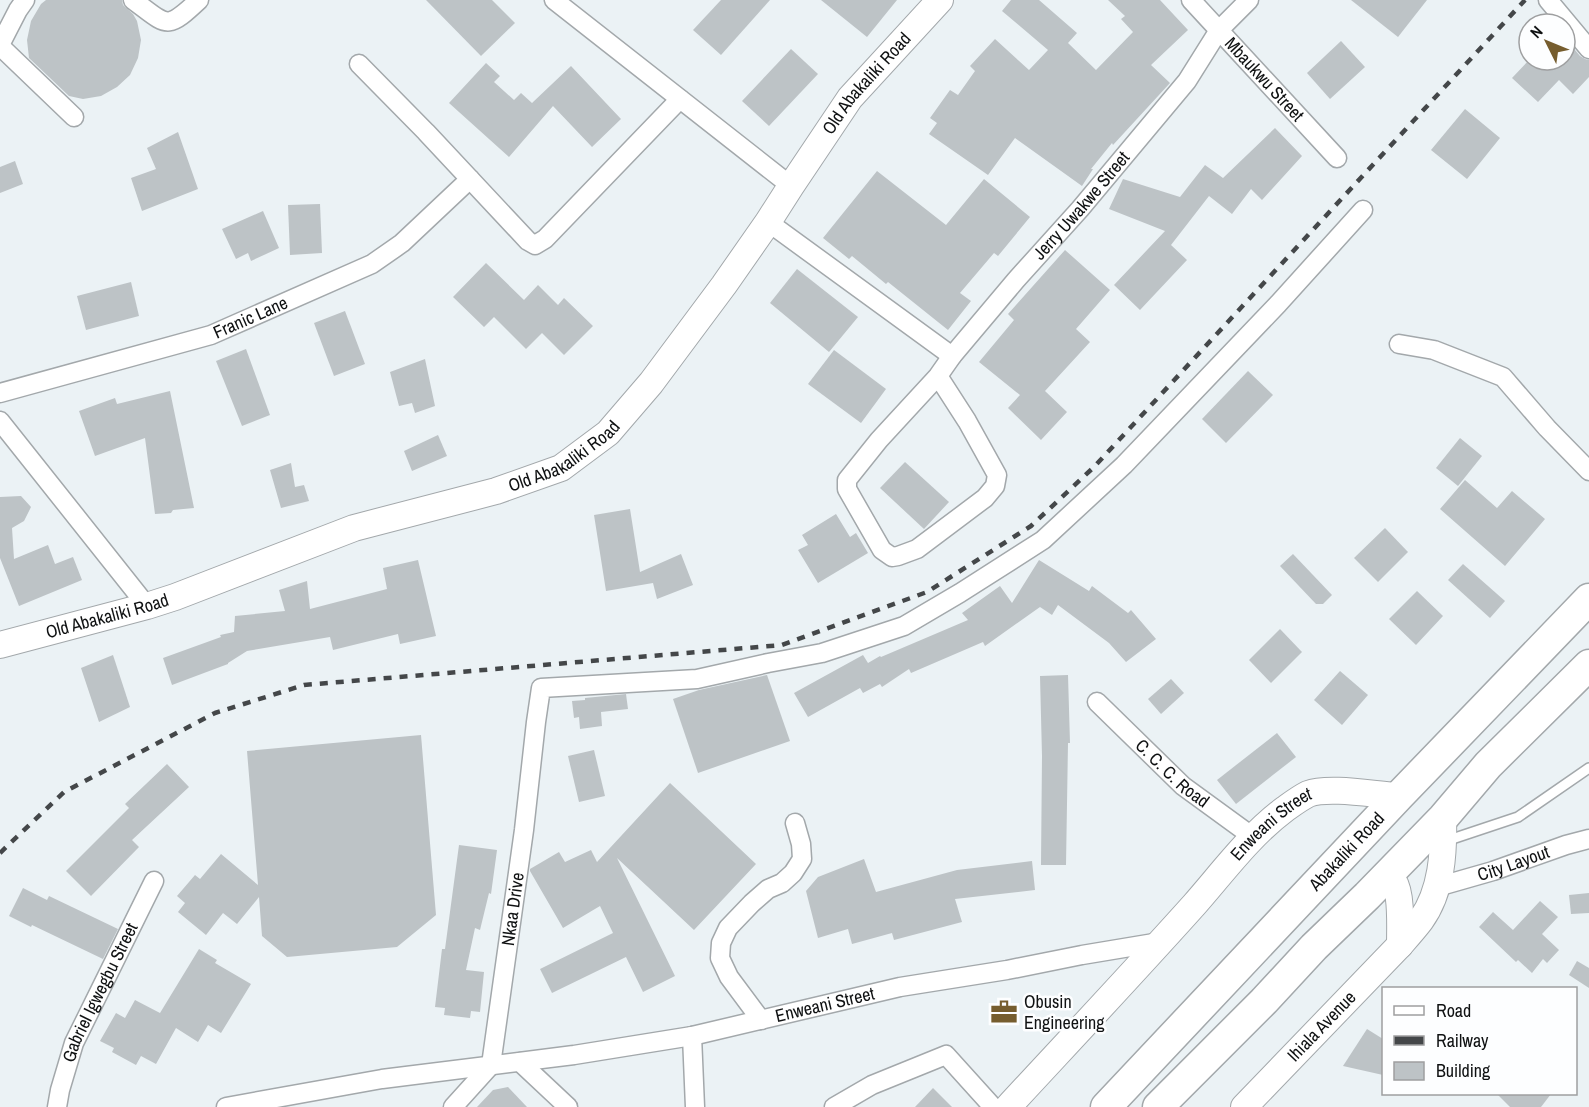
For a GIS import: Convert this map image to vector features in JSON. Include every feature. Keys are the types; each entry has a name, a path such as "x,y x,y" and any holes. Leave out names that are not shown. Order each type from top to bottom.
{"highway":[{"name":"Abakaliki Road","path":"1106,1107 1399,796 1589,599"},
{"path":"1158,1107 1386,876 1443,830 1488,765 1589,665"}],"main road":[{"name":"Old Abakaliki Road","path":"0,645 147,606 354,528 496,491 561,468 608,433 651,383 768,222 850,98 940,0"},
{"name":"Enweani Street","path":"1160,942 1253,837 1277,815 1308,794 1335,791 1399,796"},
{"path":"1363,794 1373,824"},
{"name":"Ihiala Avenue","path":"1244,1107 1421,921 1437,887 1443,830"},
{"path":"1386,876 1393,881 1397,892 1400,945"},
{"path":"1008,1107 1160,942"}],"street":[{"path":"25,0 0,46 74,117"},
{"path":"133,0 160,20 171,22 179,19 199,0"},
{"path":"554,0 791,186"},
{"name":"Mbaukwu Street","path":"1191,0 1337,158"},
{"name":"Jerry Uwakwe Street","path":"938,376 967,421 997,475 995,486 985,498 917,549 892,557 882,550 847,489 847,480 879,440 938,376 1016,280 1080,209 1187,81 1220,30 1249,0"},
{"path":"1548,0 1589,49"},
{"path":"359,64 528,241 535,245 545,239 680,99"},
{"name":"Franic Lane","path":"0,393 211,335 372,264 402,243 470,179"},
{"name":"Nkaa Drive","path":"491,1065 524,830 541,688 698,679 822,653 904,626 1043,540 1124,465 1364,210"},
{"path":"768,222 952,356"},
{"path":"1399,344 1434,350 1503,377 1547,428 1589,471"},
{"path":"0,421 147,606"},
{"name":"C. C. C. Road","path":"1097,702 1183,786 1253,837"},
{"path":"761,1020 729,977 720,958 721,943 728,928 752,903 768,889 782,883 793,873 802,859 801,844 795,823"},
{"name":"City Layout","path":"1437,887 1589,839"},
{"name":"Gabriel Igwegbu Street","path":"57,1107 74,1043 154,881"},
{"name":"Enweani Street","path":"226,1107 381,1078 574,1055 692,1036 900,987 1160,942"},
{"path":"692,1036 694,1107"},
{"path":"834,1107 872,1085 946,1055 993,1107"},
{"path":"520,1062 568,1107"},
{"path":"453,1107 491,1065"}],"lane":[{"path":"1443,830 1518,817 1589,768"}],"building":[{"path":"46,0 122,0 123,5 137,21 141,40 138,58 130,75 117,87 101,96 83,99 69,96 29,58 27,40 31,21"},
{"path":"426,0 492,0 515,23 481,56"},
{"path":"721,0 770,0 721,55 693,30"},
{"path":"821,0 897,0 867,37"},
{"path":"1011,0 1039,0 1077,33 1068,43 1096,70 1133,32 1121,19 1125,16 1108,0 1160,0 1188,30 1151,65 1170,83 1113,145 1112,143 1091,169 1093,169 1082,186 1015,138 988,175 929,134 937,123 930,118 950,90 958,95 975,71 970,66 995,39 1029,70 1048,50 1002,11"},
{"path":"1351,0 1427,0 1398,37"},
{"path":"1341,41 1365,67 1330,99 1307,73"},
{"path":"791,49 818,74 769,126 742,101"},
{"path":"1577,52 1589,60 1589,77 1573,94 1559,80 1538,102 1512,78 1518,72 1577,72"},
{"path":"486,63 500,76 494,82 514,100 521,93 532,103 571,66 621,119 592,147 553,106 509,157 449,103"},
{"path":"1465,109 1500,138 1467,179 1431,150"},
{"path":"1275,128 1302,156 1262,200 1251,189 1232,214 1209,196 1171,245 1187,260 1140,310 1114,285 1165,231 1109,209 1123,179 1180,197 1205,165 1223,178"},
{"path":"178,132 198,189 142,211 131,178 156,169 147,148"},
{"path":"15,161 23,184 0,193 0,167"},
{"path":"877,171 946,225 984,179 1030,217 998,256 994,253 960,293 971,301 948,330 888,282 886,284 852,256 849,259 823,238"},
{"path":"320,204 322,253 290,255 288,205"},
{"path":"263,211 279,248 251,261 248,253 236,259 222,229"},
{"path":"1065,250 1110,290 1076,329 1090,342 1045,391 1067,412 1041,440 1008,408 1020,395 979,362 1014,320 1008,314"},
{"path":"486,263 524,300 538,285 558,305 564,298 593,326 564,355 542,333 526,349 494,317 484,327 453,297"},
{"path":"797,269 858,317 829,352 770,303"},
{"path":"131,282 139,316 86,330 77,296"},
{"path":"345,311 365,364 334,376 314,323"},
{"path":"246,349 270,415 242,426 216,361"},
{"path":"834,350 886,389 861,423 808,384"},
{"path":"425,359 435,406 415,413 412,403 399,406 390,372"},
{"path":"1248,371 1273,395 1226,443 1202,419"},
{"path":"170,391 194,508 155,514 145,438 95,456 79,411 115,398 117,404"},
{"path":"438,435 447,456 412,471 404,451"},
{"path":"1460,438 1482,456 1458,486 1436,468"},
{"path":"905,462 949,502 924,529 880,488"},
{"path":"291,463 295,487 304,485 309,501 281,508 270,470"},
{"path":"1465,480 1497,508 1512,491 1545,519 1505,566 1440,509"},
{"path":"21,496 31,507 24,521 12,528 14,559 48,545 55,564 73,557 82,580 19,606 0,558 0,497"},
{"path":"630,509 640,572 681,554 693,585 657,599 653,583 606,591 594,515"},
{"path":"836,514 850,537 856,533 868,553 818,583 798,550 808,545 802,535"},
{"path":"1385,528 1408,552 1378,582 1354,558"},
{"path":"1293,554 1332,595 1323,604 1316,604 1280,566"},
{"path":"418,560 436,636 400,644 398,634 333,650 330,637 247,651 228,664 172,685 163,658 221,637 220,635 234,632 235,616 285,611 279,590 307,581 310,609 387,589 383,568"},
{"path":"1039,560 1089,591 1092,586 1128,613 1131,610 1156,639 1126,662 1109,643 1058,605 1052,615 1040,607 985,646 983,642 911,673 909,669 882,687 880,684 863,693 860,688 808,717 794,693 863,655 868,663 968,620 962,613 1000,586 1012,603"},
{"path":"1463,564 1505,601 1490,618 1448,580"},
{"path":"1417,591 1443,616 1416,645 1389,619"},
{"path":"1280,629 1302,652 1271,683 1249,660"},
{"path":"113,655 130,707 99,722 81,668"},
{"path":"1340,671 1368,695 1342,725 1314,700"},
{"path":"767,675 790,741 698,773 673,699 699,690"},
{"path":"1068,675 1070,743 1068,743 1066,865 1041,865 1040,676"},
{"path":"1171,679 1184,693 1161,714 1148,699"},
{"path":"626,694 628,709 601,712 602,726 580,729 579,717 574,718 572,701"},
{"path":"1277,733 1296,757 1236,804 1217,780"},
{"path":"421,735 436,915 397,947 287,957 262,936 259,897 237,924 223,913 206,935 178,912 185,903 177,896 195,875 200,879 221,854 258,885 247,751"},
{"path":"594,750 605,796 579,802 568,756"},
{"path":"167,764 189,787 132,840 139,847 91,896 66,871 129,808 125,804"},
{"path":"670,783 756,864 694,930 617,858 675,976 643,992 626,957 552,993 540,969 613,933 600,906 563,928 530,869 559,852 565,862 591,850 597,862"},
{"path":"459,845 497,850 491,894 489,893 480,930 475,928 466,970 484,972 480,1012 471,1011 470,1018 444,1015 445,1008 435,1007"},
{"path":"864,859 876,892 957,870 1032,861 1035,890 955,899 962,922 894,940 892,933 852,944 848,929 818,938 806,891 818,877"},
{"path":"23,888 47,900 49,896 118,929 103,959 9,916"},
{"path":"1589,893 1589,913 1571,914 1569,895"},
{"path":"1540,901 1558,917 1542,934 1559,950 1547,963 1543,959 1532,973 1518,960 1516,962 1479,927 1493,912 1513,930"},
{"path":"199,949 217,960 215,963 251,984 221,1033 208,1025 198,1042 176,1028 156,1064 141,1056 136,1065 112,1052 114,1048 100,1041 116,1013 125,1018 135,1000 160,1013"},
{"path":"1577,961 1589,968 1589,988 1569,975"},
{"path":"1367,1029 1382,1038 1382,1075 1343,1066"},
{"path":"508,1087 527,1107 477,1107 493,1090"},
{"path":"933,1088 952,1107 915,1107"},
{"path":"1498,1095 1550,1095 1541,1107 1510,1107"}],"railway":[{"path":"0,853 64,792 215,713 304,685 782,645 927,592 1031,526 1094,467 1525,0"}],"place":[{"name":"Obusin Engineering","path":"1004,1012"}]}
